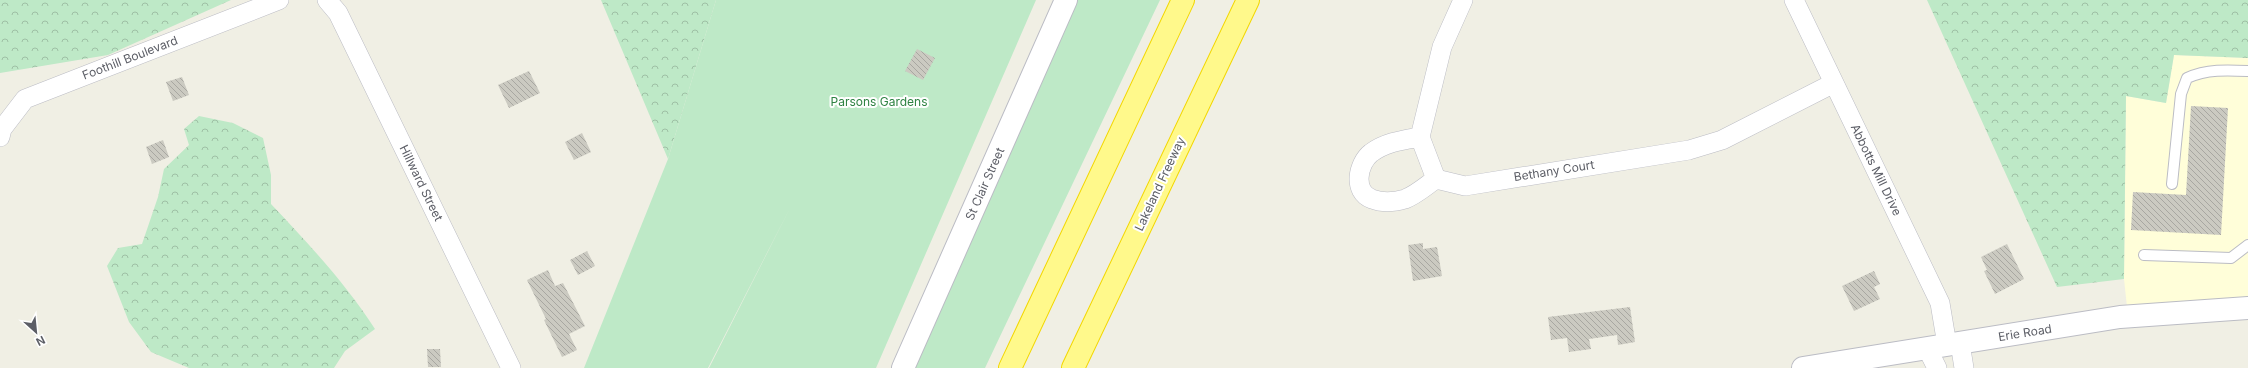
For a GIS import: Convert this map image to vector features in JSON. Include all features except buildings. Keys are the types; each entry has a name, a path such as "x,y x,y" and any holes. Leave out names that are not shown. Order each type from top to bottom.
{"highway":[{"path":"1010,368 1183,0"},
{"name":"Lakeland Freeway","path":"1073,368 1248,0"}],"street":[{"name":"Foothill Boulevard","path":"0,136 2,129 25,99 279,0"},
{"name":"Hillward Street","path":"327,0 338,14 511,368"},
{"name":"St Clair Street","path":"903,368 1066,0"},
{"path":"1420,137 1388,143 1371,153 1362,162 1358,177 1363,192 1371,199 1389,202 1406,198 1436,179 1420,137 1442,46 1463,0"},
{"name":"Abbotts Mill Drive","path":"1794,0 1940,303 1945,345 1964,368"},
{"name":"Bethany Court","path":"1436,179 1465,186 1689,150 1722,140 1834,83"},
{"name":"Erie Road","path":"1803,368 2120,317 2248,308"},
{"path":"1937,368 1945,345"}],"lane":[{"path":"2172,184 2181,94 2187,78 2200,73 2222,70 2248,71"},
{"path":"2144,255 2230,258 2248,245"}],"shaded area":[{"path":"2174,55 2248,58 2248,301 2127,307 2124,279 2126,96 2166,103"}],"green space":[{"path":"0,0 231,0 108,55 0,73"},
{"path":"601,0 716,0 668,159"},
{"name":"Parsons Gardens","path":"716,0 1036,0 876,368 709,368 790,208 708,368 584,368 668,159"},
{"path":"1077,0 1160,0 985,368 913,368 931,332"},
{"path":"1927,0 2248,0 2248,58 2174,55 2166,103 2126,96 2124,279 2057,287"},
{"path":"199,116 233,123 263,138 271,175 271,204 313,249 339,280 364,312 375,329 345,351 334,368 189,368 151,352 129,322 107,266 118,248 142,244 158,197 164,169 189,145 184,129"}]}
